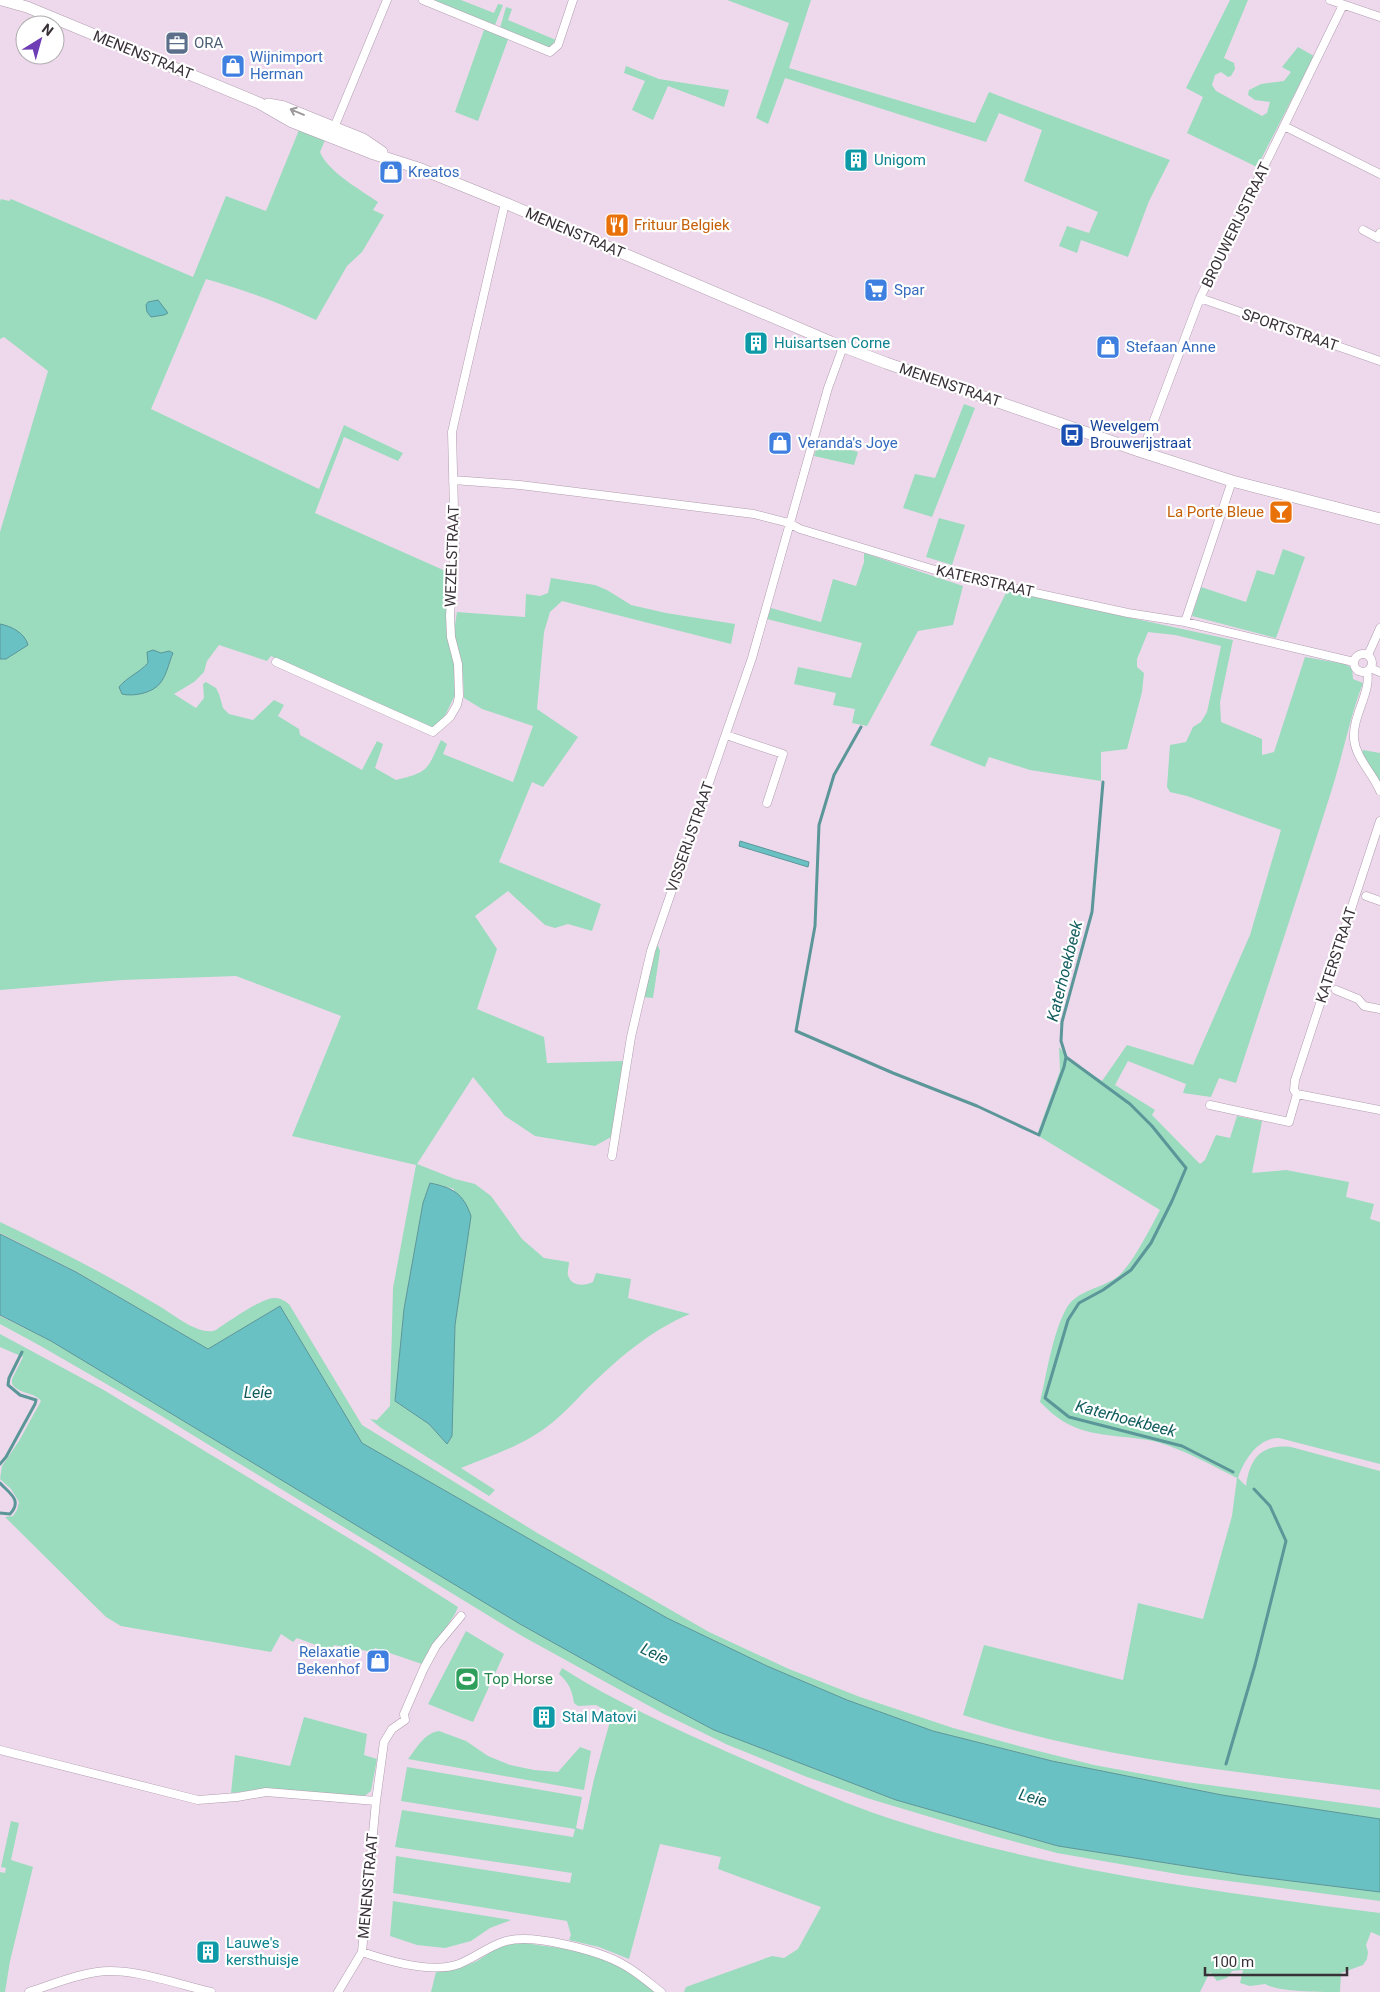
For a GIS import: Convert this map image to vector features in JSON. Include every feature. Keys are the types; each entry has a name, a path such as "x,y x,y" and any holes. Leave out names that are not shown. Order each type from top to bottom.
{"main road":[{"name":"MENENSTRAAT","path":"2,0 27,7 259,103 292,122 332,132 371,153 394,159 505,203 843,347 1142,452 1232,481 1380,520"},
{"name":"MENENSTRAAT","path":"15,0 27,7"}],"street":[{"path":"332,132 387,0"},
{"path":"423,0 550,52 558,45 573,0"},
{"path":"1336,2 1380,17"},
{"name":"BROUWERIJSTRAAT","path":"1142,452 1200,298 1284,126 1336,2"},
{"path":"1284,126 1380,174"},
{"name":"WEZELSTRAAT","path":"276,662 434,732 442,726 457,705 459,696 458,664 451,630 455,549 452,432 505,203"},
{"path":"1363,230 1378,238 1380,233"},
{"name":"SPORTSTRAAT","path":"1200,298 1380,361"},
{"name":"VISSERIJSTRAAT","path":"612,1156 632,1037 651,951 752,658 828,388 843,347"},
{"path":"452,480 520,485 653,500 754,514 789,523"},
{"path":"1185,622 1232,481"},
{"name":"KATERSTRAAT","path":"789,523 800,529 948,574 1128,613 1185,622 1354,662"},
{"path":"1368,655 1380,628"},
{"path":"1368,655 1359,655 1354,662 1357,669 1362,672 1369,670 1380,672"},
{"path":"1368,655 1372,660 1369,678 1356,720 1354,737 1358,754 1380,791"},
{"path":"726,735 784,754 767,804"},
{"name":"KATERSTRAAT","path":"1210,1105 1289,1122 1296,1092 1295,1080 1380,821"},
{"path":"1366,896 1380,901"},
{"path":"1336,990 1358,999 1364,1006 1380,1009"},
{"path":"1296,1092 1380,1110"},
{"name":"MENENSTRAAT","path":"461,1616 436,1646 424,1668 404,1714 405,1720 397,1724 384,1742 376,1801 362,1952 391,1961 424,1967 442,1967 458,1965 503,1941 526,1939 564,1945 608,1957 625,1965 661,1992"},
{"path":"0,1750 198,1800 266,1792 376,1801"},
{"path":"338,1992 362,1952"},
{"path":"29,1992 81,1975 116,1971 211,1992"}],"shaded area":[{"path":"431,0 461,0 494,13 498,4 503,5 495,25"},
{"path":"727,0 811,0 789,68 975,123 989,92 1170,160 1149,201 1128,257 1081,240 1077,253 1059,246 1067,226 1089,233 1098,212 1024,181 1042,130 999,113 986,142 785,78 768,124 756,118 789,23"},
{"path":"1230,0 1248,0 1224,58 1234,63 1235,69 1231,76 1228,77 1221,72 1215,75 1212,85 1216,91 1262,116 1267,113 1270,102 1255,100 1248,95 1249,90 1261,84 1284,81 1291,72 1282,67 1298,47 1314,56 1257,167 1187,133 1203,97 1186,88"},
{"path":"506,7 512,9 508,20 556,40 551,47 547,48 500,28"},
{"path":"485,27 509,37 478,121 455,112"},
{"path":"626,66 659,79 729,90 724,107 668,86 653,120 632,110 645,81 624,73"},
{"path":"299,130 325,140 320,152 330,167 378,202 373,210 384,215 362,252 347,266 316,320 262,297 206,279 151,409 319,489 344,425 403,453 398,461 344,437 315,513 450,573 456,667 455,695 443,720 435,728 271,656 267,661 219,645 207,661 204,672 194,682 174,694 196,708 204,698 203,684 206,682 216,688 223,708 229,714 253,720 274,700 284,705 278,716 299,729 300,735 362,770 377,741 383,744 375,768 396,780 426,768 441,740 447,744 443,754 513,782 533,726 482,709 464,698 463,677 454,631 457,612 525,617 526,594 540,596 548,593 551,578 595,585 631,605 666,613 735,624 731,644 562,601 550,612 544,632 537,709 578,737 543,787 532,782 499,862 601,904 592,931 568,924 555,928 545,925 508,891 475,916 497,949 477,1009 544,1037 547,1063 626,1061 611,1137 595,1146 535,1136 505,1116 473,1077 417,1164 455,1179 475,1184 491,1196 522,1239 544,1258 569,1262 568,1275 575,1284 582,1285 593,1282 596,1273 631,1279 628,1298 690,1314 664,1327 627,1352 543,1430 509,1448 461,1468 495,1490 489,1496 381,1428 370,1419 377,1420 390,1406 393,1288 416,1165 292,1136 341,1016 236,976 122,980 0,990 0,532 48,371 4,337 0,339 0,201 1,199 9,201 11,199 193,277 226,196 266,211","holes":["430,1183 454,1189 455,1325 452,1436 447,1444 429,1424 395,1401 404,1309 423,1203"]},
{"path":"964,404 975,408 932,517 903,508 915,474 935,478"},
{"path":"819,441 858,452 854,465 814,456"},
{"path":"939,518 965,525 952,565 926,557"},
{"path":"1283,549 1305,557 1276,638 1192,616 1201,587 1246,602 1257,570 1274,575"},
{"path":"864,553 963,586 953,625 918,631 867,726 852,723 855,709 833,705 836,693 794,684 798,667 851,678 862,643 767,619 771,608 821,622 833,579 856,586 864,562"},
{"path":"1007,591 1233,640 1220,702 1221,722 1262,739 1262,755 1274,752 1305,657 1345,664 1352,668 1353,679 1363,683 1332,789 1236,1083 1219,1078 1211,1097 1183,1093 1186,1084 1128,1061 1115,1085 1155,1110 1152,1115 1200,1164 1205,1160 1216,1135 1230,1138 1237,1116 1262,1121 1252,1173 1286,1170 1349,1182 1346,1197 1374,1204 1370,1219 1380,1222 1380,1464 1279,1438 1271,1439 1258,1446 1248,1457 1238,1478 1246,1486 1250,1468 1259,1455 1272,1448 1281,1447 1291,1447 1380,1471 1380,1790 1222,1770 1117,1753 1065,1743 963,1715 984,1645 1123,1680 1138,1603 1203,1619 1232,1516 1237,1478 1188,1453 1167,1445 1080,1429 1050,1412 1040,1402 1053,1342 1066,1309 1070,1303 1082,1294 1111,1281 1122,1272 1140,1246 1160,1210 1037,1135 1060,1071 1059,1047 1068,1058 1102,1081 1127,1045 1193,1065 1250,935 1281,830 1187,796 1170,792 1167,787 1170,745 1186,742 1193,727 1201,722 1207,712 1221,646 1175,635 1148,632 1137,659 1137,667 1144,673 1142,692 1127,749 1101,752 1101,781 1030,770 989,757 985,767 930,745"},
{"path":"1363,750 1380,753 1380,783 1362,753"},
{"path":"657,943 660,951 653,998 643,997 650,963"},
{"path":"0,1222 101,1273 187,1324 202,1330 216,1330 262,1301 277,1298 284,1301 289,1304 362,1425 539,1534 709,1632 789,1669 860,1697 953,1728 1026,1748 1094,1765 1186,1782 1380,1808 1380,1819 1222,1795 1052,1761 933,1731 847,1700 767,1666 667,1618 362,1443 280,1306 208,1349 77,1272 0,1233"},
{"path":"0,1316 51,1341 520,1624 714,1730 896,1800 1058,1846 1243,1875 1380,1892 1380,1901 1183,1875 1057,1853 870,1799 807,1777 728,1745 662,1713 522,1636 155,1412 0,1324"},
{"path":"0,1334 102,1389 370,1551 458,1607 422,1664 375,1648 373,1652 334,1645 332,1651 297,1638 293,1642 281,1634 271,1652 121,1626 106,1617 5,1517 13,1516 19,1502 11,1489 0,1479 2,1466 19,1441 41,1401 19,1390 12,1384 12,1379 23,1357 0,1347"},
{"name":"Top Horse","path":"466,1631 504,1654 473,1722 428,1704"},
{"path":"562,1668 645,1714 688,1734 817,1791 882,1816 962,1840 1080,1867 1200,1888 1380,1913 1380,1936 1371,1932 1366,1945 1367,1959 1363,1965 1341,1973 1340,1992 1280,1989 1265,1984 1250,1986 1240,1983 1243,1970 1232,1971 1227,1978 1217,1981 1210,1972 1200,1992 684,1992 686,1987 772,1956 784,1958 798,1949 821,1907 718,1869 721,1857 660,1844 629,1959 599,1947 569,1940 571,1935 567,1921 393,1893 396,1856 570,1883 572,1873 395,1847 402,1810 573,1837 575,1829 401,1801 407,1767 582,1797 576,1828 583,1830 594,1779 612,1714 596,1705 578,1706 574,1703 570,1687 559,1674"},
{"path":"304,1717 367,1734 364,1755 377,1759 371,1791 363,1797 265,1789 231,1793 235,1755 290,1766"},
{"path":"439,1731 466,1741 488,1756 510,1765 534,1770 558,1772 580,1747 591,1751 584,1790 408,1759 425,1738"},
{"path":"11,1821 19,1823 11,1860 33,1867 10,1961 5,1992 0,1992 0,1872 5,1873 6,1868 1,1867"},
{"path":"393,1901 511,1920 490,1928 471,1941 445,1948 417,1945 390,1936"},
{"path":"524,1943 570,1950 605,1959 656,1992 431,1992 436,1972 458,1969 477,1961 497,1948 510,1944"}],"water":[{"path":"158,300 168,313 151,317 147,312 146,305 148,302"},
{"path":"0,624 9,626 17,631 24,637 28,645 6,659 0,659"},
{"path":"153,650 161,653 169,651 173,653 161,682 154,689 143,693 122,694 119,687 148,663 147,652"},
{"path":"740,841 809,862 808,867 739,846"},
{"path":"430,1183 445,1187 461,1197 471,1216 455,1325 452,1436 447,1444 429,1424 395,1401 404,1309 423,1203"},
{"name":"Leie","path":"0,1234 76,1272 208,1349 280,1306 362,1443 667,1618 767,1666 847,1700 933,1731 1052,1761 1222,1795 1380,1819 1380,1892 1243,1875 1058,1846 896,1800 714,1730 520,1624 51,1341 0,1315"}],"waterway":[{"path":"861,727 834,775 819,825 815,926 796,1031 893,1073 977,1106 1039,1135 1066,1057"},
{"name":"Katerhoekbeek","path":"1103,782 1092,912 1062,1022 1061,1041 1066,1057 1130,1104 1152,1126 1186,1168 1151,1243 1131,1270 1103,1290 1079,1303 1068,1320 1045,1398 1069,1417 1182,1446 1233,1472"},
{"path":"0,1464 6,1457 36,1400 20,1395 8,1385 9,1378 22,1352"},
{"path":"0,1483 15,1501 14,1509 10,1514 0,1513"},
{"name":"Katerhoekbeek","path":"1226,1764 1255,1665 1286,1541 1270,1506 1254,1489"}],"place":[{"name":"ORA","path":"177,43"},
{"name":"Wijnimport Herman","path":"233,66"},
{"name":"Unigom","path":"856,160"},
{"name":"Kreatos","path":"391,172"},
{"name":"Frituur Belgiek","path":"617,225"},
{"name":"Spar","path":"876,290"},
{"name":"Huisartsen Corne","path":"756,343"},
{"name":"Stefaan Anne","path":"1108,347"},
{"name":"Wevelgem Brouwerijstraat","path":"1072,435"},
{"name":"Veranda's Joye","path":"780,443"},
{"name":"La Porte Bleue","path":"1281,512"},
{"name":"Relaxatie Bekenhof","path":"378,1661"},
{"name":"Top Horse","path":"467,1679"},
{"name":"Stal Matovi","path":"544,1717"},
{"name":"Lauwe's kersthuisje","path":"208,1952"}]}
